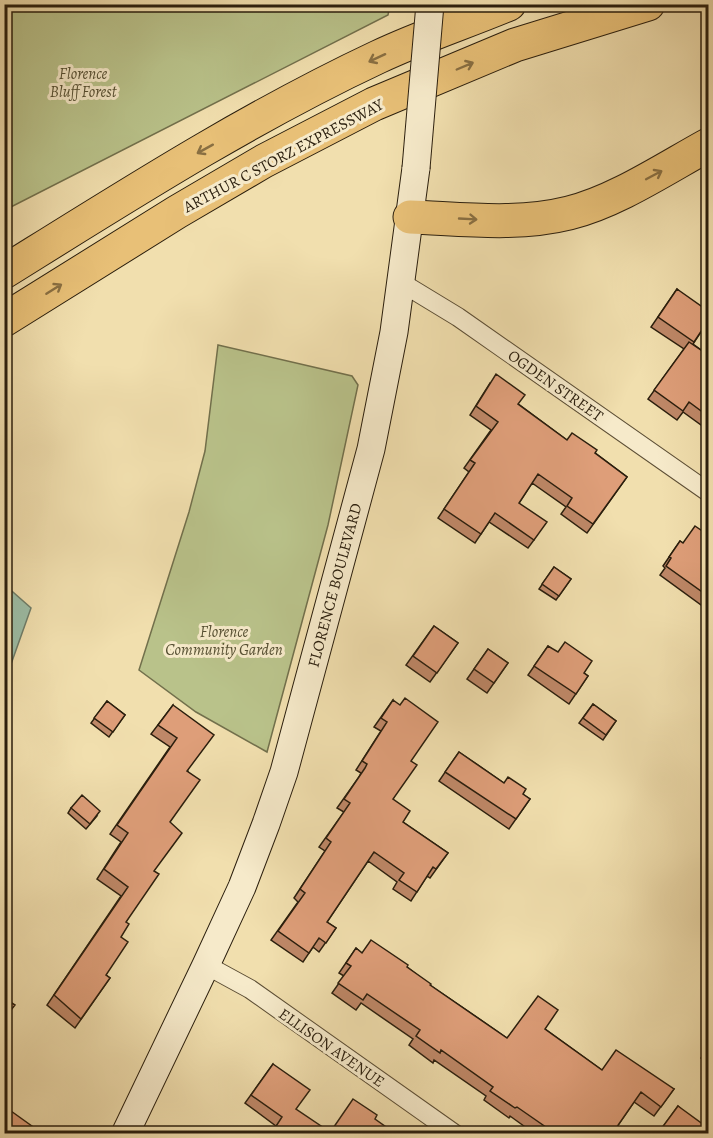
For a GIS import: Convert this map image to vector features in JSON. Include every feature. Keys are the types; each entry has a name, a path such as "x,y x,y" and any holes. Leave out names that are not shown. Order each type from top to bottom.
{"highway":[{"path":"4,272 181,162 286,104 379,56 509,4"},
{"name":"ARTHUR C STORZ EXPRESSWAY","path":"4,320 264,161 374,104 515,45 648,4"},
{"path":"410,217 506,221 530,220 571,212 606,200 708,146"}],"street":[{"name":"FLORENCE BOULEVARD","path":"125,1134 207,965 242,887 266,824 284,771 371,449 402,283 416,168 430,4"},
{"name":"OGDEN STREET","path":"402,283 458,317 708,492"},
{"name":"ELLISON AVENUE","path":"207,965 250,990 455,1134"}],"green space":[{"name":"Florence Bluff Forest","path":"5,4 390,5 388,15 5,210"},
{"name":"Florence Community Garden","path":"218,345 352,376 358,385 328,525 267,752 196,712 139,670 189,512 205,451"}],"shaded area":[{"path":"5,585 31,608 5,681"}],"building":[{"path":"677,289 708,311 708,321 694,342 658,317"},
{"path":"689,342 708,355 708,416 689,402 683,411 654,390"},
{"path":"496,374 525,395 518,404 567,440 572,433 597,450 595,453 627,477 593,524 567,506 572,498 538,474 519,503 547,522 534,540 495,513 481,534 444,509 475,463 470,460 498,422 476,406"},
{"path":"695,526 708,535 708,596 666,566 680,541 683,543"},
{"path":"554,567 571,579 559,596 542,584"},
{"path":"434,626 458,643 437,673 413,656"},
{"path":"565,642 592,661 584,673 588,676 576,694 534,666 548,646 558,652"},
{"path":"488,649 508,663 494,683 474,669"},
{"path":"405,698 438,722 411,761 417,765 393,799 410,811 403,822 448,853 436,869 433,867 417,892 399,880 404,873 374,852 327,922 336,928 326,943 319,938 309,953 278,931 305,893 300,889 331,842 326,838 350,803 344,799 365,768 367,764 362,761 387,722 381,718 393,700 400,705"},
{"path":"107,701 125,715 113,732 94,718"},
{"path":"593,704 616,721 606,735 583,718"},
{"path":"173,705 214,735 187,771 200,780 170,822 182,833 154,871 159,874 126,922 129,924 121,937 128,942 106,975 110,978 81,1019 54,995 128,887 104,869 128,833 117,825 177,738 158,725"},
{"path":"459,752 504,783 508,777 526,789 523,794 530,799 516,819 445,772"},
{"path":"82,795 100,811 90,824 71,808"},
{"path":"371,940 408,965 407,967 430,985 507,1038 538,996 558,1010 545,1029 602,1070 616,1050 674,1089 661,1107 641,1092 612,1134 556,1134 490,1091 493,1087 441,1050 440,1053 416,1036 420,1030 367,994 363,1000 338,983 351,966 346,963 356,948 362,953"},
{"path":"4,998 15,1005 4,1019"},
{"path":"273,1064 310,1090 296,1109 324,1128 321,1134 271,1134 282,1117 251,1095"},
{"path":"353,1099 377,1115 375,1119 396,1134 329,1134"},
{"path":"4,1106 43,1134 4,1134"},
{"path":"678,1106 708,1128 708,1134 666,1134 661,1129"}]}
